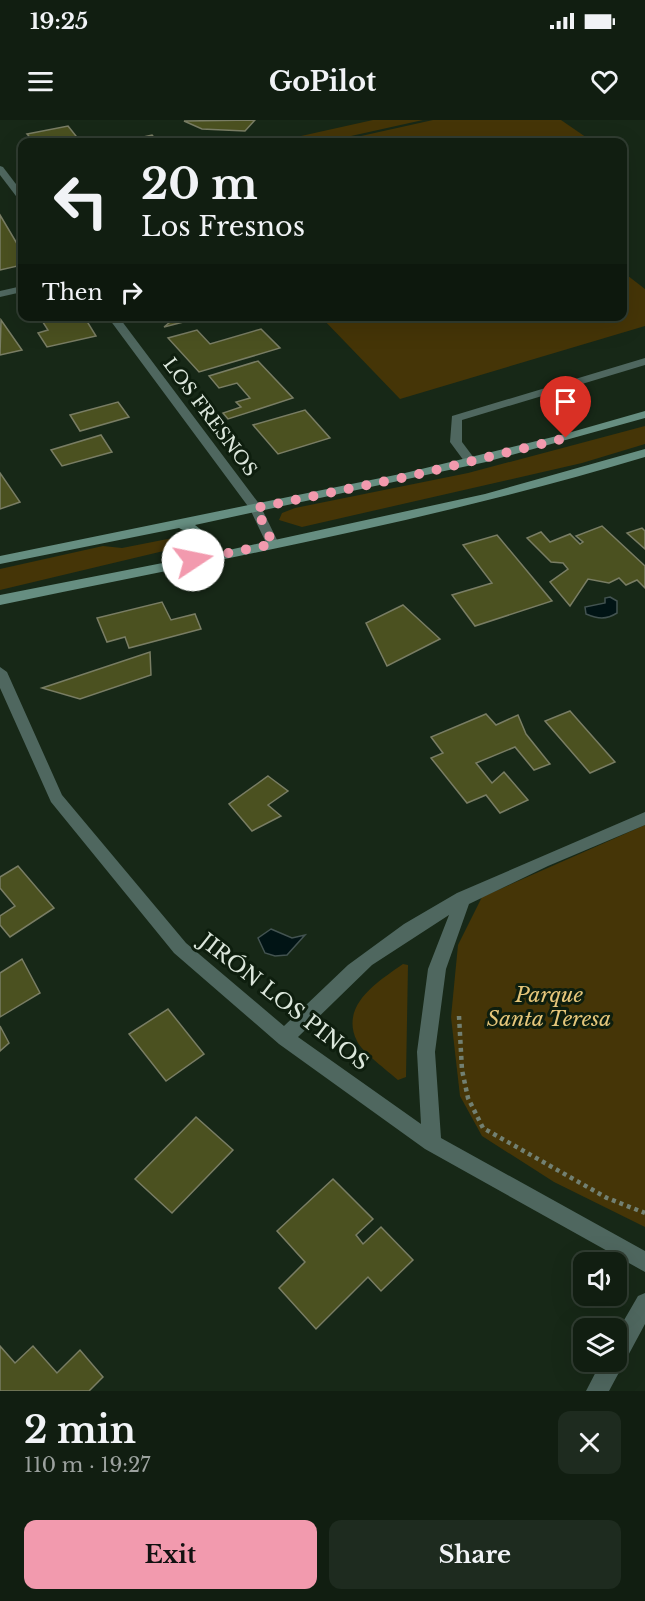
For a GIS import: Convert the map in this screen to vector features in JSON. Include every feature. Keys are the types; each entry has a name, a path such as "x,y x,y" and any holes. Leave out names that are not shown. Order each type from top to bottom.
{"main road":[{"path":"0,560 471,462 566,438 645,414"},
{"path":"0,600 443,507 595,469 645,453"},
{"path":"178,524 191,527 200,533 204,542 201,552 193,560"}],"street":[{"path":"0,169 18,193"},
{"path":"0,294 18,290"},
{"name":"LOS FRESNOS","path":"116,321 256,508 273,544"},
{"path":"471,462 456,442 456,418 645,361"},
{"name":"JIRÓN LOS PINOS","path":"0,672 56,798 180,948 285,1038 432,1143 645,1262"},
{"path":"285,1038 334,988 379,950 463,898 645,818"},
{"path":"432,1143 426,1052 437,969 463,898"},
{"path":"627,1336 645,1303"},
{"path":"597,1391 607,1372"}],"path":[{"path":"459,1014 462,1070 468,1098 483,1128 607,1198 645,1213"}],"green space":[{"path":"373,120 423,120 342,138 292,138"},
{"path":"433,120 561,120 587,138 352,138"},
{"path":"627,275 645,289 645,326 400,399 325,321 627,321"},
{"path":"645,426 645,444 582,463 302,527 279,520 282,513 295,508 468,473"},
{"path":"188,535 195,539 193,544 0,590 0,569 103,546 122,548"},
{"name":"Parque Santa Teresa","path":"645,825 645,1227 554,1182 482,1136 460,1096 451,1017 458,945 482,897"},
{"path":"403,964 408,965 406,1077 398,1080 370,1056 357,1041 353,1028 353,1016 364,995"}],"shaded area":[{"path":"610,597 617,601 617,613 602,618 586,614 585,607 605,603 605,598"},
{"path":"271,929 292,938 305,935 287,955 275,956 265,953 258,938"}],"building":[{"path":"255,120 245,131 202,129 184,121"},
{"path":"68,126 78,138 30,138 27,134"},
{"path":"152,135 155,138 139,138"},
{"path":"0,215 18,245 18,266 0,270"},
{"path":"1,320 22,350 0,355"},
{"path":"42,321 87,321 96,336 47,347 38,333 48,330"},
{"path":"166,321 187,321 164,327 170,322"},
{"path":"261,329 280,348 199,372 168,338 197,330 210,344"},
{"path":"258,361 293,398 228,419 223,413 241,407 236,402 250,398 237,383 219,388 209,376"},
{"path":"118,402 129,417 80,431 70,415"},
{"path":"305,410 330,438 278,454 253,425"},
{"path":"101,435 112,452 62,466 51,450"},
{"path":"0,473 20,502 0,509"},
{"path":"602,526 645,566 645,588 637,580 626,585 619,578 609,583 588,579 570,606 550,582 568,569 563,563 551,562 527,538 541,532 550,542 570,534 580,544 583,542 576,536"},
{"path":"642,528 645,531 645,549 627,533"},
{"path":"497,535 552,601 475,626 452,595 492,583 463,545"},
{"path":"162,602 171,620 195,614 201,629 129,648 125,637 107,642 97,618"},
{"path":"403,605 440,639 387,666 366,623"},
{"path":"150,652 151,675 80,699 42,688"},
{"path":"570,711 615,762 590,773 545,721"},
{"path":"486,714 496,725 518,715 526,734 550,764 534,770 515,747 476,763 492,783 504,772 528,800 500,813 486,795 467,803 431,758 443,753 431,737"},
{"path":"268,776 288,791 268,805 281,816 252,831 229,804"},
{"path":"18,866 54,908 10,937 0,925 0,916 15,906 0,888 0,877"},
{"path":"22,959 40,993 0,1017 0,973"},
{"path":"168,1009 204,1054 166,1081 129,1034"},
{"path":"0,1026 9,1043 0,1051"},
{"path":"196,1117 233,1150 172,1213 135,1179"},
{"path":"333,1179 373,1219 356,1235 363,1244 381,1227 413,1260 381,1291 368,1277 316,1329 279,1288 305,1262 277,1231"},
{"path":"0,1346 15,1363 33,1346 57,1373 80,1350 103,1377 89,1391 0,1391"}],"route":[{"path":"193,560 273,544 256,508 411,476 566,438"}]}
